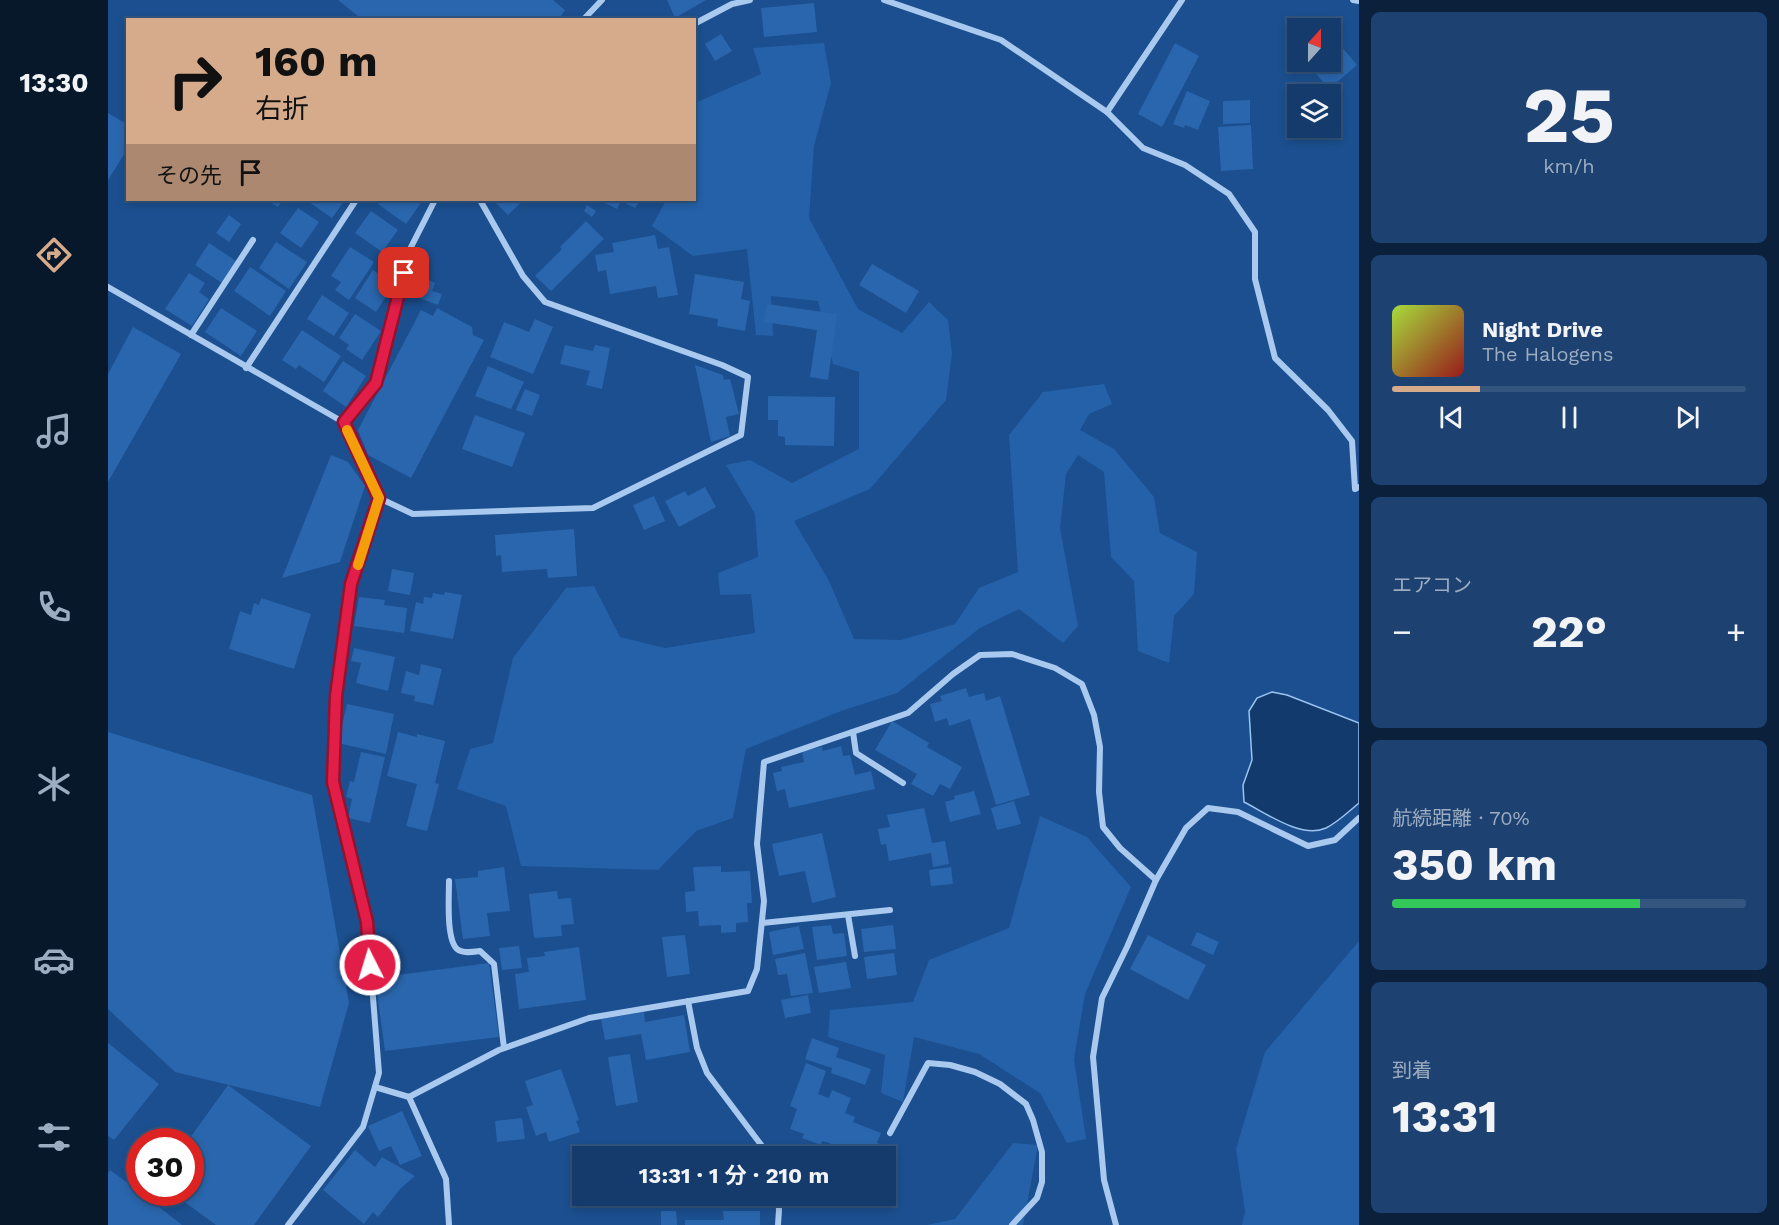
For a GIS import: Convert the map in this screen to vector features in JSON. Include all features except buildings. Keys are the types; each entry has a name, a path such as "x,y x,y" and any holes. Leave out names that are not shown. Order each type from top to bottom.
{"street":[{"path":"585,18 602,0"},
{"path":"696,23 732,3 750,0"},
{"path":"884,0 1001,40 1107,112 1143,148 1185,165 1229,194 1255,232 1255,279 1275,358 1328,410 1352,441 1354,489 1359,487"},
{"path":"1107,112 1182,0"},
{"path":"1353,0 1359,1"},
{"path":"246,368 355,201"},
{"path":"344,422 376,383 409,251 434,201"},
{"path":"108,287 344,422 379,498 413,514 593,508 741,435 748,377 722,365 545,302 523,276 481,201"},
{"path":"191,335 253,240"},
{"path":"288,1225 363,1127 379,1073 367,922 333,782 336,696 351,584 379,498"},
{"path":"375,1087 409,1097 504,1048 589,1018 748,992 757,969 764,901 757,844 764,762 908,713 953,674 980,655 1012,654 1055,668 1082,684 1094,715 1100,747 1099,792 1103,827 1120,848 1156,880"},
{"path":"853,732 856,753 903,783"},
{"path":"1116,1225 1104,1180 1093,1057 1102,998 1156,880 1186,828 1208,808 1238,812 1308,846 1335,840 1359,818"},
{"path":"448,881 450,938 457,949 464,952 480,951 494,964 504,1048"},
{"path":"762,923 890,910"},
{"path":"849,915 855,956"},
{"path":"688,1001 697,1048 707,1073 762,1146"},
{"path":"890,1133 928,1063 950,1065 975,1072 1000,1084 1026,1104 1042,1152 1042,1182 1037,1198 1012,1225"},
{"path":"409,1097 446,1179 449,1225"},
{"path":"778,1225 779,1206"}],"shaded area":[{"path":"824,43 831,83 814,146 809,218 858,309 902,333 929,302 948,320 952,354 946,400 870,489 794,521 829,581 854,639 901,640 955,624 979,588 1018,572 1009,435 1043,392 1104,384 1112,404 1089,414 1080,430 1114,449 1154,497 1160,533 1197,552 1194,594 1174,616 1169,663 1138,651 1134,581 1111,557 1104,472 1078,455 1066,474 1060,528 1078,626 1063,643 1019,609 980,628 897,693 841,711 746,749 733,818 696,831 658,870 521,866 506,806 457,789 470,749 493,743 513,658 566,588 594,586 620,637 665,648 755,633 751,594 720,595 718,573 758,557 755,514 726,465 750,460 792,483 859,449 859,372 833,364 818,301 771,296 773,336 756,335 747,249 693,256 652,226 665,201 696,201 696,103 761,74 753,48"},
{"path":"1272,692 1287,695 1359,723 1359,803 1326,828 1306,830 1295,828 1244,802 1243,785 1252,760 1249,711 1257,698"},
{"path":"1040,816 1087,837 1131,887 1085,994 1074,1059 1086,1139 1067,1143 1040,1093 979,1054 914,1037 903,1102 881,1093 885,1055 828,1037 830,1010 913,1002 929,960 1009,928"},
{"path":"1359,941 1359,1225 1242,1225 1245,1212 1236,1149 1265,1052"},
{"path":"1013,1143 1038,1145 1023,1225 927,1225 955,1219"}],"slow traffic":[{"path":"347,430 379,498 358,565"}],"route":[{"path":"370,965 367,922 333,782 336,696 351,584 379,498 344,422 376,383 404,273"}]}
